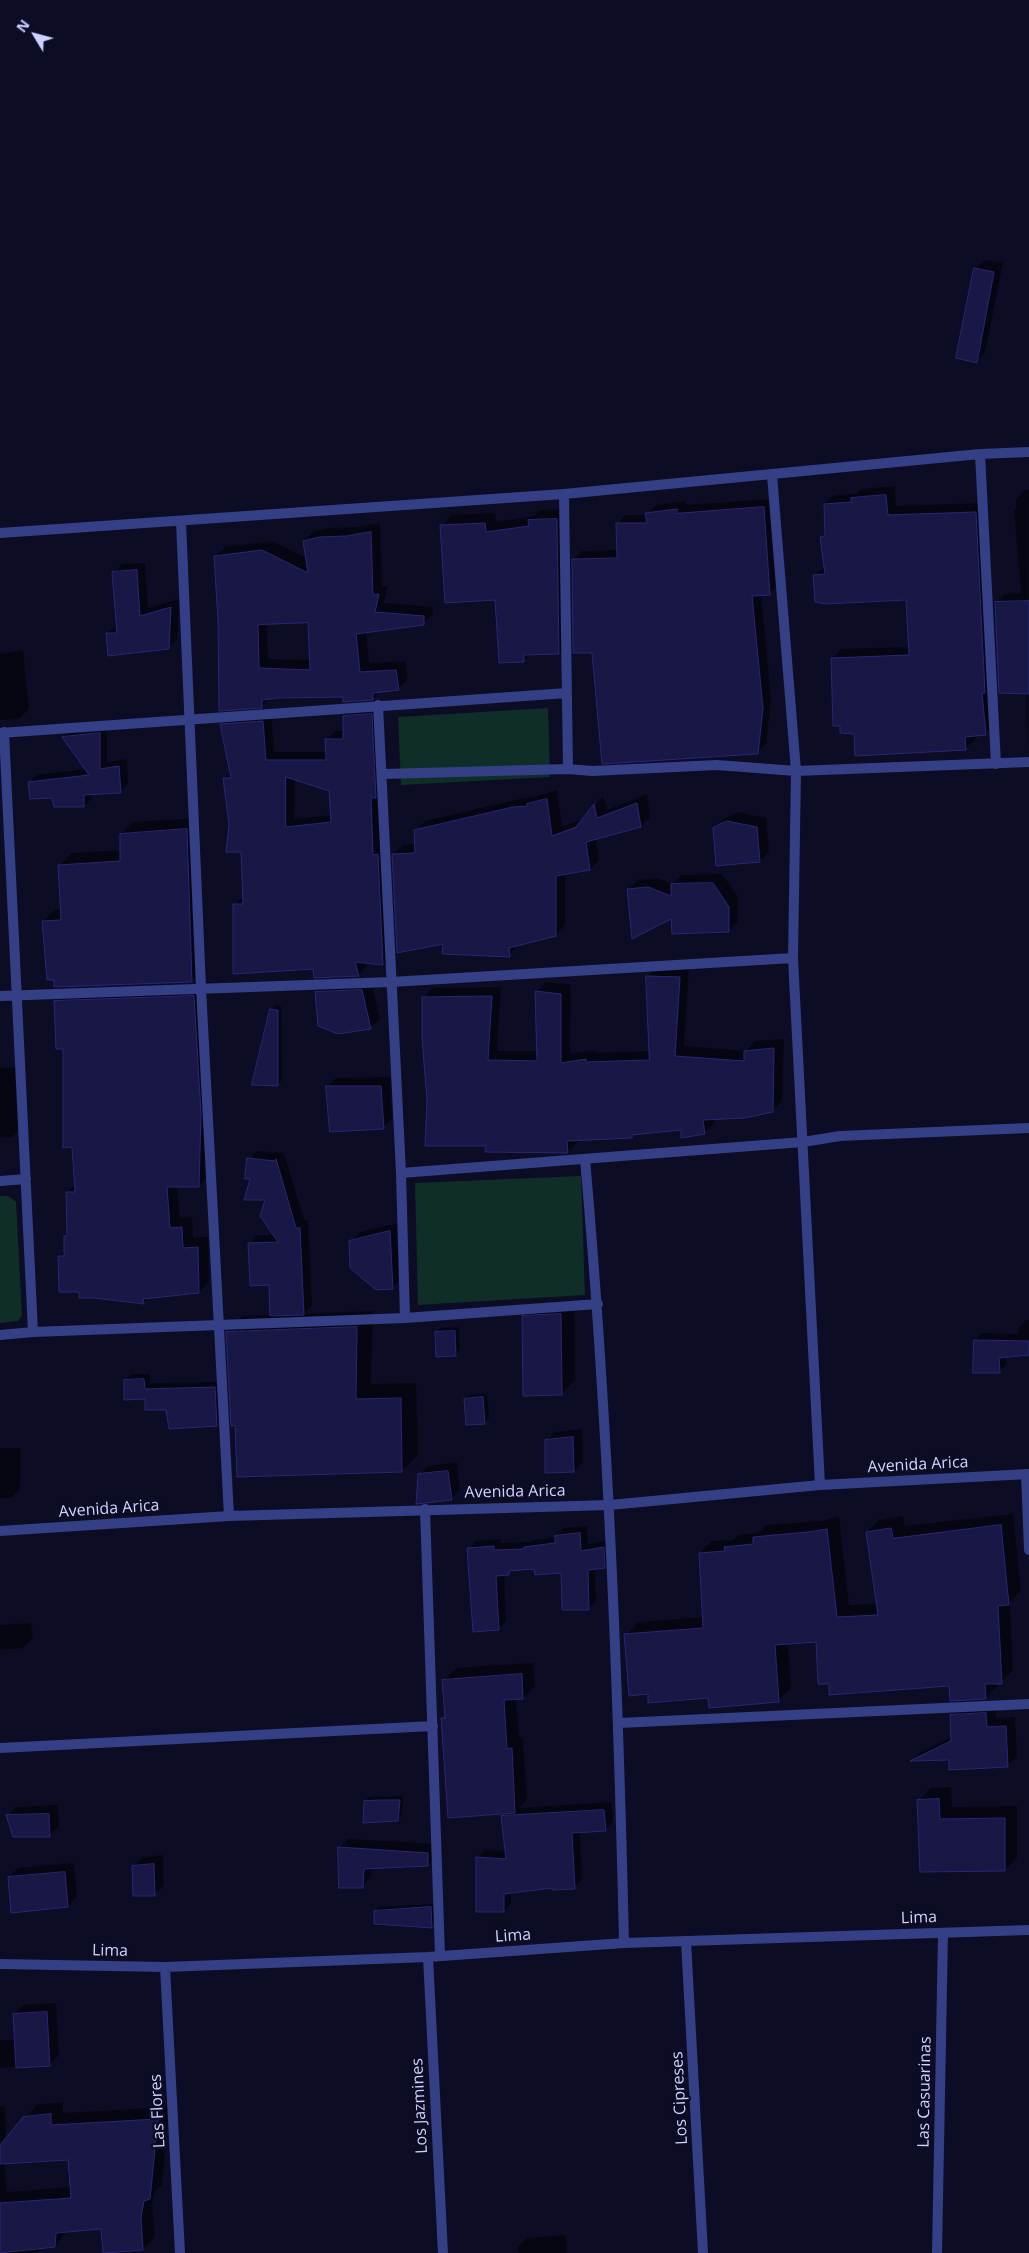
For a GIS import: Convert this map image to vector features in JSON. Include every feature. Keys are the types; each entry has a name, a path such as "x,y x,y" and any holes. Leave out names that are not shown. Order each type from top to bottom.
{"street":[{"path":"0,533 564,494 980,454 1029,452"},
{"path":"980,454 996,764"},
{"path":"772,475 796,771 793,958 803,1142 808,1290 820,1485"},
{"path":"564,494 568,770"},
{"path":"180,522 218,1324 229,1516"},
{"path":"33,1332 17,995 4,809 2,732 568,693"},
{"path":"378,705 383,774 390,982 401,1173 405,1318"},
{"path":"383,774 592,771 717,765 796,771 1029,762"},
{"path":"0,996 390,982 793,958"},
{"path":"401,1173 803,1142 840,1136 1029,1128"},
{"path":"585,1159 598,1304 610,1505 619,1723 624,1943"},
{"path":"0,1181 26,1179"},
{"path":"0,1335 218,1324 405,1318 598,1304"},
{"path":"1028,1474 1029,1550"},
{"name":"Avenida Arica","path":"0,1531 229,1516 610,1505 820,1485 1028,1474"},
{"path":"424,1509 440,1956"},
{"path":"619,1723 1029,1704"},
{"path":"0,1748 433,1726"},
{"name":"Lima","path":"0,1964 165,1967 428,1957 624,1943 1029,1930"},
{"name":"Las Casuarinas","path":"937,2253 943,1933"},
{"name":"Los Cipreses","path":"686,1941 703,2253"},
{"name":"Los Jazmines","path":"428,1957 443,2253"},
{"name":"Las Flores","path":"165,1967 180,2253"}],"green space":[{"path":"548,708 550,777 401,785 398,717"},
{"path":"581,1176 585,1295 418,1305 415,1183"},
{"path":"0,1196 8,1196 16,1202 22,1315 18,1321 0,1323"}],"building":[{"path":"974,268 994,272 977,363 956,358"},
{"path":"886,495 888,515 976,512 985,693 982,693 986,735 965,737 966,750 855,756 854,734 840,733 840,726 833,726 831,658 909,655 906,600 825,604 815,602 813,575 825,574 820,537 825,536 824,504 851,502 851,498"},
{"path":"764,507 770,595 752,596 763,708 758,754 602,764 592,653 573,653 572,559 617,558 616,523 647,523 645,513 677,509 677,513"},
{"path":"557,519 559,654 524,655 524,662 499,663 495,600 445,603 440,525 485,523 486,532 529,526 528,520"},
{"path":"371,532 373,595 379,594 375,612 424,616 424,625 356,634 360,672 396,670 399,690 373,693 373,700 343,702 343,697 278,698 262,700 262,708 219,711 218,621 214,556 262,550 308,573 303,541 320,537 346,536","holes":["308,623 310,670 259,668 258,625"]},
{"path":"137,570 140,616 171,607 169,649 108,656 106,633 117,633 112,572"},
{"path":"1029,601 1029,694 999,693 995,602"},
{"path":"372,714 376,798 371,798 373,855 378,854 383,965 355,962 359,976 314,978 313,969 233,974 233,904 243,904 241,852 226,852 229,825 223,778 231,778 220,724 263,721 266,760 326,760 325,739 343,739 343,716","holes":["286,777 329,791 331,822 286,827"]},
{"path":"100,733 100,769 119,766 121,793 84,795 84,807 54,807 52,798 30,799 28,782 89,775 62,737"},
{"path":"547,799 552,836 576,827 594,804 597,818 637,803 641,827 586,842 590,870 556,876 556,936 509,948 510,957 442,954 443,944 397,953 392,854 415,853 414,830 513,807 527,806 527,804"},
{"path":"727,821 757,827 760,862 716,866 713,828"},
{"path":"187,829 192,982 54,987 54,980 47,980 42,921 61,920 58,865 120,861 120,834"},
{"path":"713,883 729,907 729,932 672,934 671,919 632,939 627,889 648,887 671,896 671,884"},
{"path":"646,976 680,977 675,1056 744,1061 744,1051 774,1048 773,1112 745,1118 703,1120 705,1134 681,1138 681,1130 632,1135 632,1138 567,1141 568,1153 485,1152 486,1146 425,1146 427,1100 422,1038 422,997 492,996 488,1060 537,1061 535,991 561,994 561,1063 586,1059 586,1062 649,1060"},
{"path":"362,990 371,1029 338,1034 318,1026 315,992"},
{"path":"194,996 201,1113 199,1187 167,1187 170,1228 182,1227 183,1248 198,1247 199,1293 143,1299 144,1304 79,1298 79,1292 59,1292 58,1256 64,1256 64,1236 67,1236 66,1192 75,1192 72,1147 63,1148 63,1049 56,1049 54,1001"},
{"path":"270,1009 278,1010 278,1086 252,1085"},
{"path":"326,1086 381,1086 384,1129 330,1132"},
{"path":"247,1158 275,1161 276,1159 296,1228 300,1228 304,1315 270,1316 269,1285 250,1286 248,1243 278,1242 260,1216 265,1200 244,1200 250,1179 245,1179"},
{"path":"390,1231 393,1289 376,1290 350,1268 349,1241"},
{"path":"561,1314 562,1395 523,1396 522,1316"},
{"path":"357,1327 356,1399 401,1398 402,1472 237,1477 235,1425 231,1426 226,1332"},
{"path":"455,1331 456,1356 436,1357 435,1332"},
{"path":"974,1340 1029,1341 1029,1355 999,1358 1000,1373 973,1373"},
{"path":"144,1379 145,1389 215,1387 217,1426 169,1429 166,1410 145,1410 145,1399 124,1400 124,1380"},
{"path":"483,1397 485,1424 466,1425 464,1399"},
{"path":"573,1437 574,1472 545,1473 545,1440"},
{"path":"448,1471 452,1500 416,1504 418,1474"},
{"path":"1001,1525 1009,1605 998,1606 1002,1684 985,1684 986,1699 950,1701 949,1686 829,1695 829,1684 818,1684 816,1642 775,1645 779,1702 709,1708 708,1698 648,1703 648,1694 629,1696 624,1634 703,1628 699,1553 725,1551 724,1547 753,1544 753,1537 827,1529 837,1617 878,1615 866,1532 891,1528 893,1538"},
{"path":"580,1533 581,1551 604,1547 605,1568 588,1570 589,1610 562,1610 561,1573 535,1575 534,1569 509,1571 509,1575 496,1576 499,1630 473,1632 467,1548 494,1546 494,1550 524,1549 524,1547 555,1543 555,1536"},
{"path":"522,1674 523,1699 504,1700 507,1749 512,1748 515,1813 448,1818 441,1718 445,1718 442,1680"},
{"path":"986,1713 987,1727 1006,1726 1008,1767 949,1770 949,1760 910,1761 951,1741 950,1715"},
{"path":"939,1799 940,1819 1005,1818 1005,1871 920,1872 917,1800"},
{"path":"400,1800 398,1821 363,1823 364,1801"},
{"path":"604,1810 606,1831 572,1833 575,1889 552,1890 552,1888 504,1894 504,1912 476,1912 476,1857 506,1859 501,1816"},
{"path":"49,1814 50,1837 13,1837 6,1815"},
{"path":"338,1847 428,1853 428,1866 364,1869 363,1888 339,1888"},
{"path":"154,1864 155,1896 133,1896 132,1866"},
{"path":"65,1872 68,1907 11,1913 8,1877"},
{"path":"431,1907 432,1928 374,1924 374,1911"},
{"path":"47,2012 50,2066 16,2068 13,2014"},
{"path":"51,2114 51,2125 158,2119 150,2199 144,2201 141,2217 143,2250 103,2253 101,2229 56,2233 55,2247 0,2253 0,2203 71,2198 68,2160 0,2164 0,2145 23,2117"}]}
